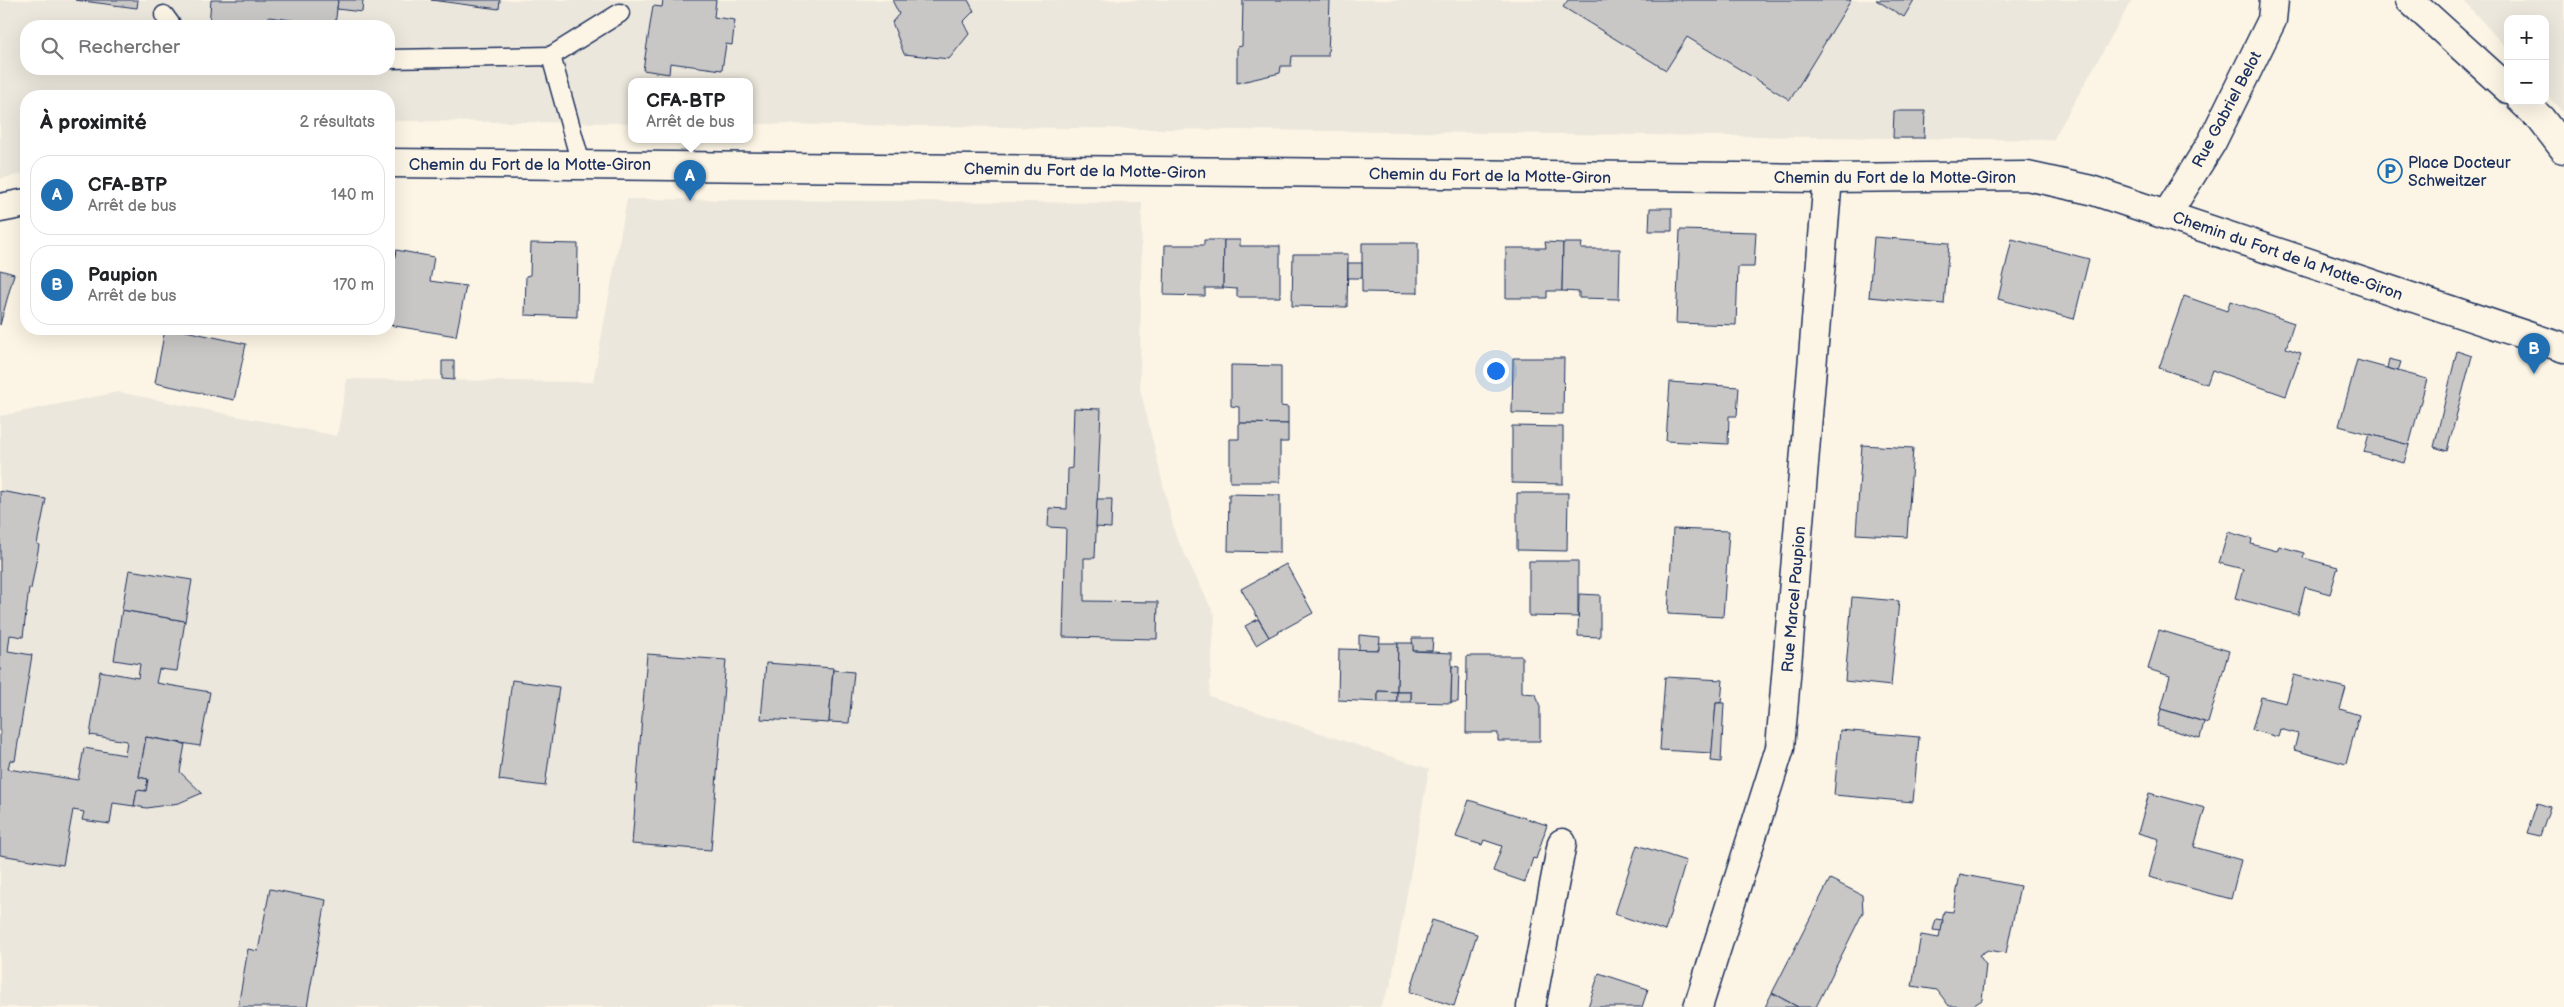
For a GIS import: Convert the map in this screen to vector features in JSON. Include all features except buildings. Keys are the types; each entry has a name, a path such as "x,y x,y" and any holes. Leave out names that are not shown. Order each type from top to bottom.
{"street":[{"name":"Rue Gabriel Belot","path":"2167,214 2212,142 2272,20 2274,0"},
{"path":"2410,0 2504,85"},
{"path":"2526,105 2541,119 2564,149"},
{"name":"Chemin du Fort de la Motte-Giron","path":"395,163 1828,178 2027,176 2091,190 2167,214 2564,348"},
{"name":"Rue Marcel Paupion","path":"1698,1007 1780,748 1828,178"},
{"path":"0,208 20,204"},
{"path":"1531,1007 1562,843"}],"lane":[{"path":"395,59 551,56 620,13"},
{"path":"551,56 581,164"}],"shaded area":[{"path":"0,0 2132,0 2053,140 753,124 753,78 628,78 628,123 395,121 395,90 20,90 20,174 0,179"},
{"path":"2463,0 2564,0 2564,114 2549,97 2549,15 2504,15 2504,46"},
{"path":"627,199 1142,203 1140,388 1175,534 1215,616 1209,696 1429,769 1391,984 1380,1007 0,1007 0,416 118,392 337,436 347,379 593,382"}],"place":[{"name":"Place Docteur Schweitzer","path":"2390,171"},
{"name":"CFA-BTP","path":"690,201"},
{"name":"Paupion","path":"2534,374"}]}
